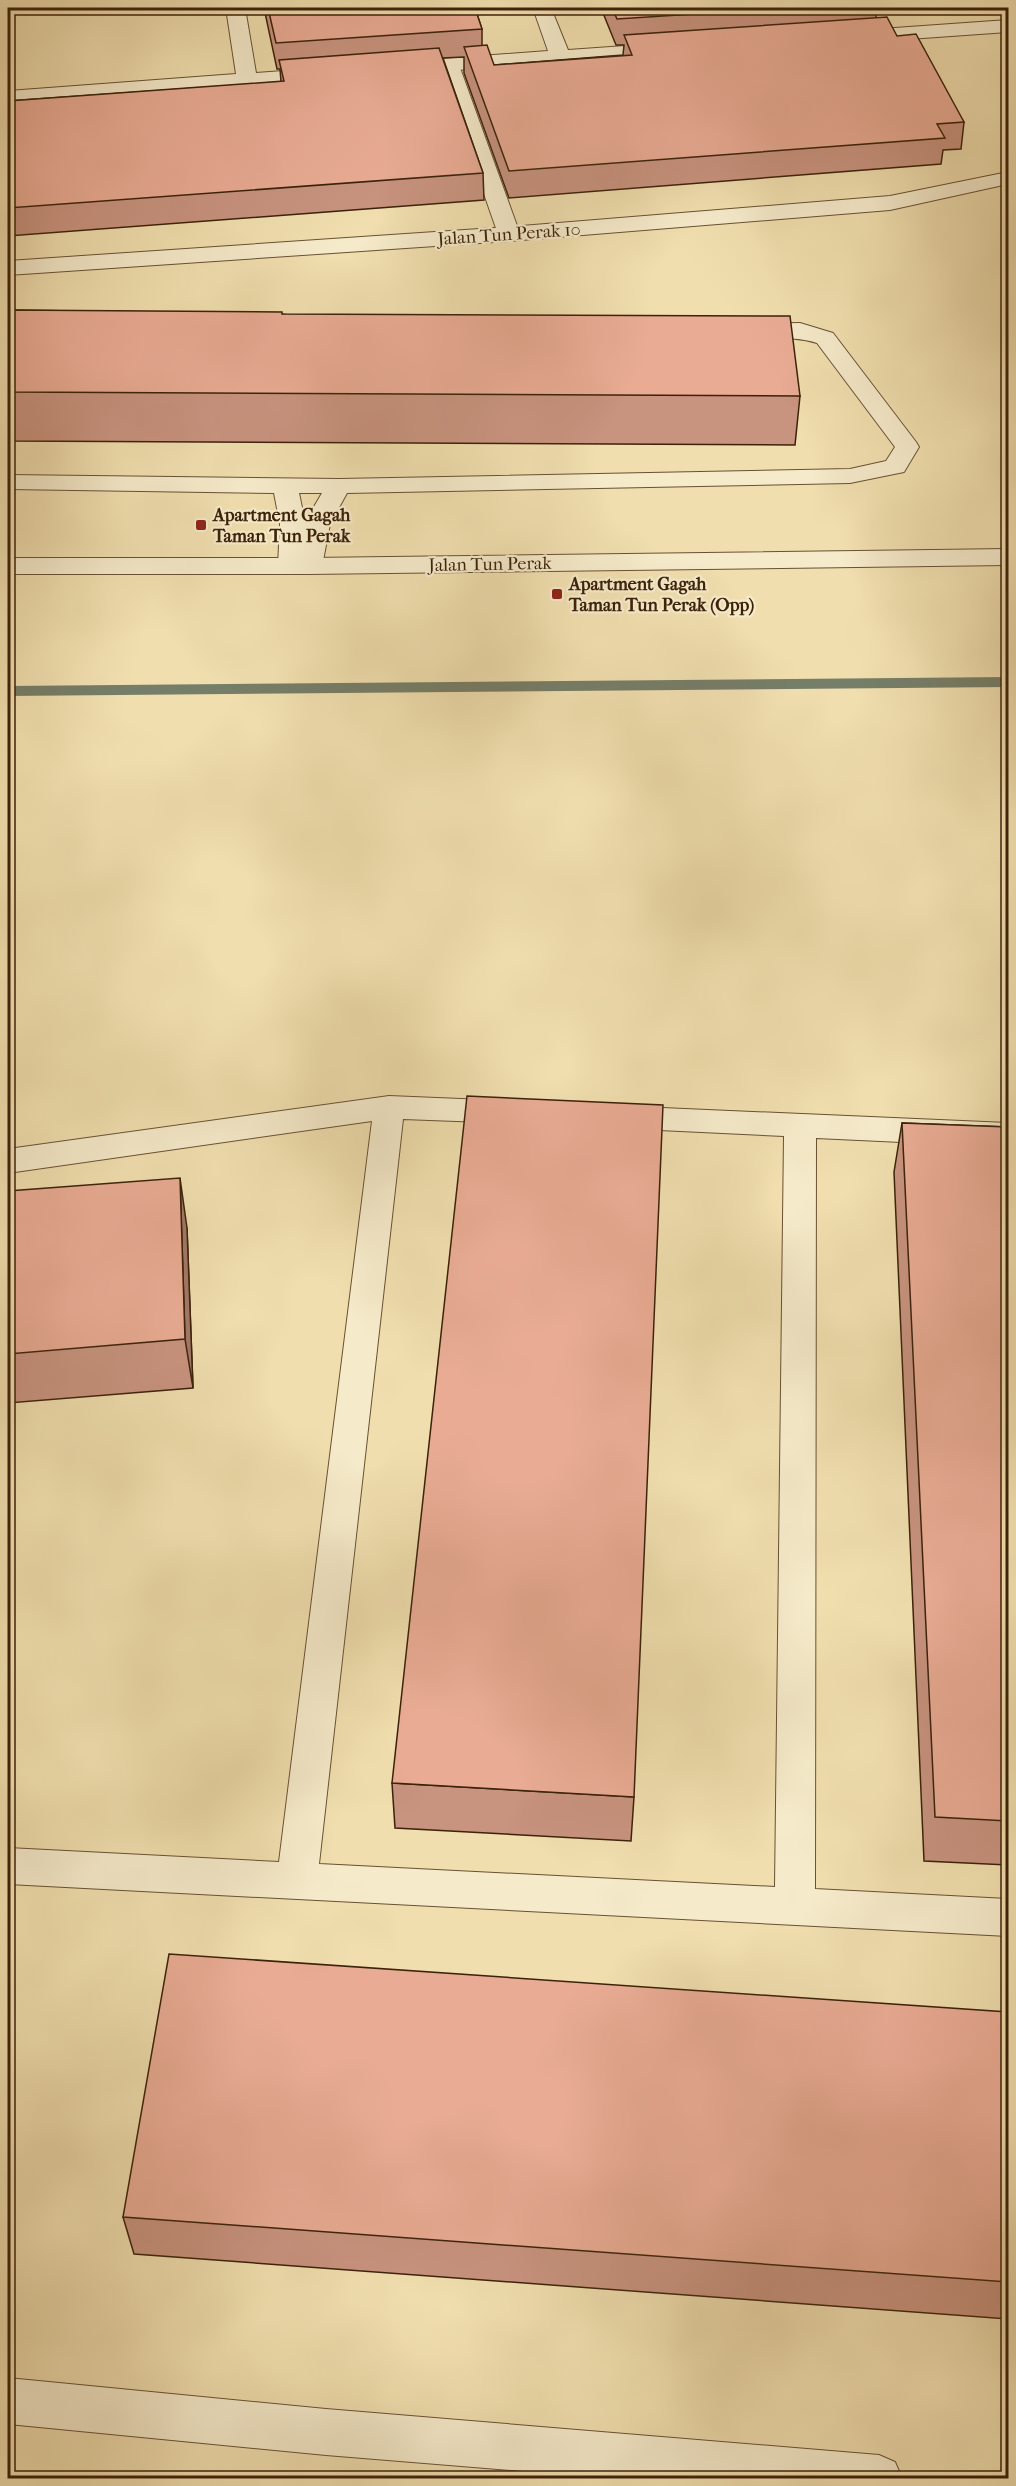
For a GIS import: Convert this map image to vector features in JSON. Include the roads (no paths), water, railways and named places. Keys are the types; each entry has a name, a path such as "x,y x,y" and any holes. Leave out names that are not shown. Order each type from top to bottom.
{"street":[{"path":"235,8 247,80"},
{"path":"542,8 560,56"},
{"path":"831,38 1008,26"},
{"path":"378,70 690,48"},
{"path":"449,64 509,234"},
{"path":"8,97 342,73"},
{"name":"Jalan Tun Perak 10","path":"8,268 509,234 890,203 1008,178"},
{"path":"8,482 339,486 850,476 895,466 907,447 825,338 800,330 730,331"},
{"path":"285,486 300,566"},
{"path":"300,566 317,524 339,486"},
{"name":"Jalan Tun Perak","path":"8,566 300,566 1008,557"},
{"path":"297,1881 389,1107"},
{"path":"8,1161 389,1107 542,1114"},
{"path":"589,1116 1008,1135"},
{"path":"795,1907 800,1125"},
{"path":"8,1866 1008,1918"},
{"path":"8,2401 326,2432 879,2478"}],"waterway":[{"path":"8,691 1008,682"}],"place":[{"name":"Apartment Gagah Taman Tun Perak","path":"201,525"},
{"name":"Apartment Gagah Taman Tun Perak (Opp)","path":"557,594"}]}
